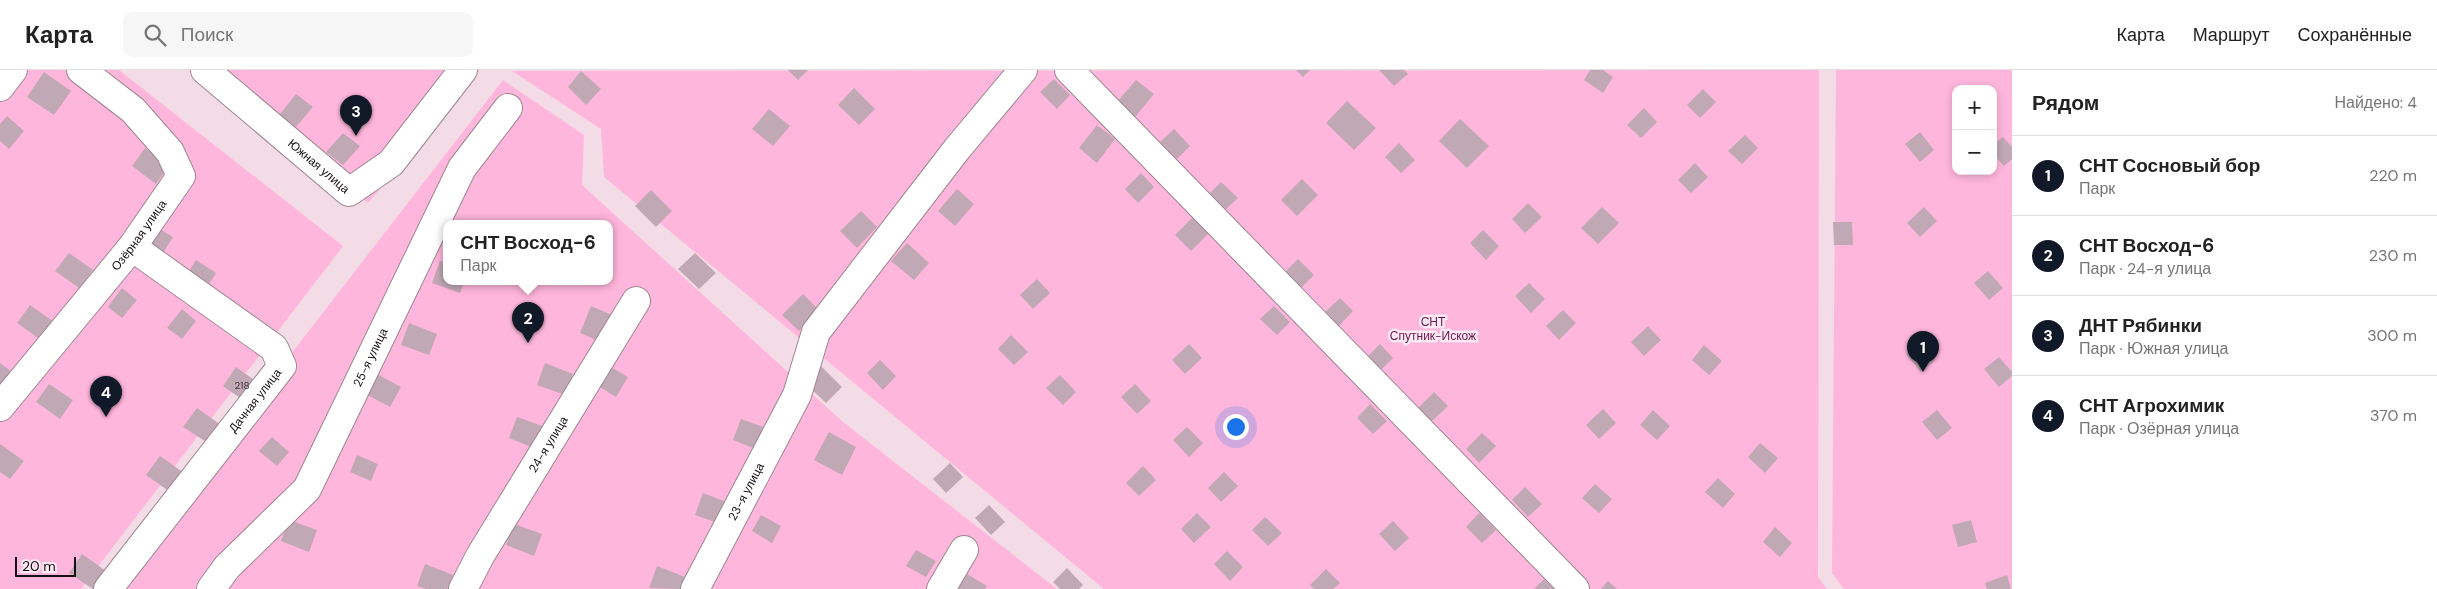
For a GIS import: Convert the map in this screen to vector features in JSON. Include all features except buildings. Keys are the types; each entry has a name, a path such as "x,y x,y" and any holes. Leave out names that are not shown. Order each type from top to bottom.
{"street":[{"path":"0,86 13,70"},
{"name":"Озёрная улица","path":"0,407 132,246 181,176 170,152 133,110 81,70"},
{"name":"Южная улица","path":"205,70 349,192 391,163 464,70"},
{"name":"23-я улица","path":"695,589 797,395 816,332 957,149 1023,70"},
{"path":"1069,70 1575,589"},
{"name":"25-я улица","path":"212,589 227,567 307,489 462,168 508,108"},
{"name":"Дачная улица","path":"108,589 282,366 274,348 132,246"},
{"name":"24-я улица","path":"463,589 480,556 636,301"},
{"path":"941,589 964,550"}],"green space":[{"path":"0,70 119,70 343,246 81,589 0,589"},
{"path":"206,70 480,70 368,203"},
{"name":"СНТ Спутник-Искож","path":"1819,70 1818,577 1827,589 1104,589 604,177 601,129 512,71"},
{"path":"1836,70 2012,70 2012,589 1844,589 1832,573"},
{"path":"503,80 584,135 582,185 843,422 1057,589 109,589"}],"place":[{"name":"ДНТ Рябинки","path":"356,136"},
{"name":"СНТ Восход-6","path":"528,343"},
{"name":"СНТ Сосновый бор","path":"1923,372"},
{"name":"СНТ Агрохимик","path":"106,417"}]}
